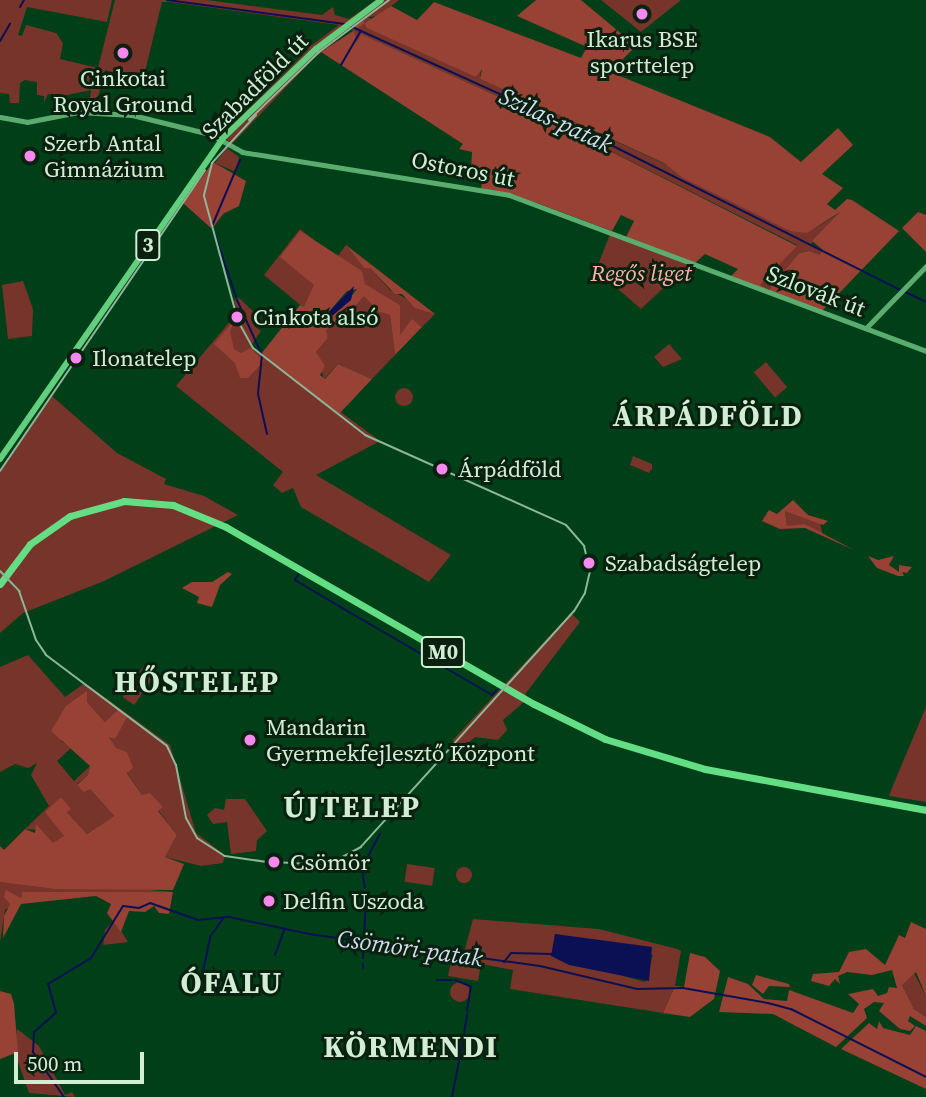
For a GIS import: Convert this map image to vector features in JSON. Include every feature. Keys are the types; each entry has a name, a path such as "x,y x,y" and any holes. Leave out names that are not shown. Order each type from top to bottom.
{"highway":[{"name":"M0","path":"0,575 38,531 87,504 131,496 181,503 218,519 517,692 601,734 704,766 926,808"},
{"name":"M0","path":"0,584 30,544 70,516 124,501 173,505 226,527 534,704 605,739 705,769 926,808"}],"main road":[{"name":"Szabadföld út","path":"0,459 222,139 344,27 381,0"},
{"name":"Ostoros út","path":"0,117 27,122 74,112 118,113 222,139 240,151 270,153 335,170 380,172 509,195 693,263"},
{"name":"Szlovák út","path":"693,263 926,351"},
{"path":"866,328 926,266"}],"green space":[{"path":"0,0 112,0 107,22 27,7 18,35 22,36 26,25 56,33 63,43 60,59 98,68 115,0 207,0 322,15 333,7 335,15 349,19 376,0 399,0 378,16 368,17 476,77 481,68 480,79 663,163 790,231 817,227 841,212 811,244 823,250 820,256 809,251 799,253 770,290 759,286 797,245 545,118 374,40 361,35 357,42 352,28 313,59 232,144 222,135 309,49 296,40 312,45 339,25 170,2 162,2 143,80 105,70 95,109 89,108 91,90 58,97 48,94 44,102 44,96 37,95 37,82 25,80 20,83 19,103 10,103 9,94 0,93"},
{"name":"Ikarus BSE sporttelep","path":"601,0 681,0 641,32"},
{"path":"227,148 239,157 236,172 215,163"},
{"path":"300,229 336,257 304,308 264,275"},
{"name":"Regős liget","path":"610,234 689,264 641,309 596,270"},
{"path":"346,245 364,268 370,268 390,290 435,314 422,327 412,320 400,336 400,305 364,284 337,257"},
{"path":"23,281 33,309 32,336 8,339 2,285"},
{"path":"364,295 379,312 390,315 395,355 372,379 338,364 324,379 316,352 328,338 325,330 348,314"},
{"path":"239,298 260,318 254,326 261,331 252,344 254,348 380,441 316,475 451,555 429,582 301,507 293,488 282,493 273,485 283,472 176,386 237,313 234,301"},
{"path":"669,344 682,359 663,367 654,357"},
{"path":"766,362 787,387 775,398 754,372"},
{"path":"400,388 408,388 413,397 411,404 400,406 395,401 395,393"},
{"path":"52,396 117,453 166,479 164,484 204,496 238,515 104,581 23,613 0,633 0,472"},
{"path":"633,456 652,464 649,473 630,465"},
{"path":"785,510 820,523 823,536 805,524 787,527"},
{"path":"571,613 580,622 526,693 524,702 503,720 507,730 498,740 475,737 466,745 452,741"},
{"path":"28,655 65,697 85,683 170,745 196,833 225,855 223,863 201,866 165,857 177,835 158,810 163,807 142,795 127,772 109,736 115,739 120,725 105,722 87,702 61,741 71,748 57,761 74,781 90,766 88,775 77,784 89,788 114,816 93,830 139,889 173,892 22,892 21,899 5,910 0,942 0,882 107,889 91,831 87,834 67,812 62,797 64,836 59,841 53,844 38,830 25,829 49,806 31,775 37,763 28,768 15,764 0,772 0,667"},
{"path":"145,664 157,672 134,705 123,697"},
{"path":"926,707 926,802 889,796 894,783"},
{"path":"226,799 245,799 267,831 257,840 256,851 231,854 227,822 213,824 207,815 215,808 224,810"},
{"path":"407,864 435,868 432,886 404,882"},
{"path":"464,867 472,875 464,883 456,875"},
{"path":"473,919 599,929 681,951 675,986 663,1013 510,989 513,970 481,964 478,981 448,976 453,953 464,953","holes":["555,934 653,955 645,982 552,956"]},
{"path":"114,920 128,942 103,945 105,930"},
{"path":"913,971 926,996 926,1017 914,1009 902,985"},
{"path":"460,982 467,985 470,992 467,999 460,1002 453,999 450,992 453,985"},
{"path":"17,1029 39,1046 65,1095 72,1092 75,1097 29,1093 15,1053"}],"shaded area":[{"path":"536,0 581,0 636,46 610,72 770,137 801,162 838,128 853,145 822,174 843,188 827,204 835,210 847,199 852,200 899,231 822,311 731,276 738,269 705,254 695,263 626,237 634,221 621,215 612,231 537,203 481,188 484,174 471,168 472,152 459,149 463,144 321,52 354,31 357,42 361,34 545,118 797,246 760,285 769,290 799,253 809,251 820,255 823,250 812,241 840,212 807,233 790,231 683,178 664,163 480,79 482,69 476,77 367,28 364,23 391,6 417,20 434,2 581,58 587,47 517,16"},
{"path":"213,162 246,181 239,206 223,214 212,229 183,203"},
{"path":"918,212 926,215 926,252 902,228"},
{"path":"300,231 362,271 365,284 400,305 400,335 412,319 422,327 395,355 390,315 379,312 364,296 348,314 326,330 328,338 316,352 325,366 320,375 325,379 338,364 372,379 339,414 261,354 300,305 304,307 314,285 280,257","holes":["357,289 342,308 326,315 347,291"]},
{"path":"346,245 435,314 415,308 402,294 395,294 370,268 364,268"},
{"path":"354,286 351,300 332,316 326,315"},
{"path":"235,319 230,332 234,349 241,353 250,348 264,361 248,378 240,378 235,363 214,344"},
{"path":"793,500 808,515 828,521 823,525 785,511 787,526 805,524 854,550 805,528 780,529 762,521 769,510 777,514"},
{"path":"868,556 878,560 894,556 889,565 899,572 899,565 912,567 907,573 902,572 904,576 898,576 877,568"},
{"path":"228,572 232,574 220,585 212,607 197,603 199,597 182,588 192,582 212,582"},
{"path":"87,691 87,702 105,722 118,710 127,717 115,739 109,737 116,748 127,752 133,768 127,773 142,795 150,793 163,807 158,811 177,835 165,857 184,864 173,890 56,889 0,882 0,846 4,850 25,829 35,833 36,824 53,843 64,836 45,812 61,797 71,809 67,812 87,834 114,816 90,789 84,792 77,785 88,775 90,766 51,731 66,706"},
{"path":"6,890 21,898 22,892 173,892 169,914 159,913 154,906 145,912 129,911 121,932 107,913 111,904 96,896 21,904 3,938 4,916 10,904 4,897"},
{"path":"911,922 926,929 926,996 916,972 902,985 914,1009 926,1017 926,1026 910,1016 908,1021 915,1026 910,1031 900,1029 879,1011 884,1003 874,1002 864,1009 867,1018 836,1047 773,1014 719,1012 728,977 748,984 764,999 787,1001 789,990 853,1013 859,1004 848,994 873,989 878,996 887,993 889,987 897,988 892,970 872,975 847,972 838,976 840,984 835,979 829,986 811,981 813,974 839,972 849,952 866,949 885,965 899,935 905,938"},
{"path":"555,934 652,947 649,981 569,965 551,956"},
{"path":"690,953 705,957 720,971 714,999 690,1017 663,1013 675,986 684,987"},
{"path":"756,975 789,984 790,987 769,986 763,994 752,985"},
{"path":"0,991 11,994 14,1004 18,1052 0,1059"},
{"path":"879,1021 883,1028 910,1035 916,1026 926,1031 926,1089 841,1049 869,1023 877,1029"}],"waterway":[{"path":"20,7 24,0"},
{"name":"Szilas-patak","path":"167,0 344,24"},
{"path":"0,41 10,24"},
{"name":"Szilas-patak","path":"350,26 593,136 900,290"},
{"path":"341,65 361,31"},
{"path":"236,297 212,226 240,160"},
{"name":"Szilas-patak","path":"905,292 926,302"},
{"path":"237,300 262,355 258,394 267,434"},
{"path":"299,573 295,580 349,612 492,695 497,690"},
{"path":"365,862 380,834"},
{"path":"362,870 365,888"},
{"path":"363,958 366,896"},
{"name":"Csömöri-patak","path":"64,1097 33,1052 34,1032 56,1013 48,984 91,958 123,906 139,908 150,903 198,920 229,917 309,934 540,966 637,989 683,988 768,1003 791,1009 926,1077"},
{"path":"203,971 210,937 224,917"},
{"path":"275,955 284,930"},
{"path":"504,962 511,953 552,954"},
{"path":"363,963 363,968"},
{"path":"437,980 452,980"},
{"path":"455,980 470,986"},
{"path":"467,1011 471,986"},
{"path":"464,1034 467,1014"},
{"path":"452,1097 464,1036"}],"tram line":[{"path":"249,120 319,52 389,0"},
{"path":"256,115 212,163 204,196 238,321 253,348 365,435 566,525 584,546 590,571 585,593 574,611 361,847 327,865 274,862"},
{"path":"0,471 205,170"},
{"path":"0,571 19,591 36,640 46,655 167,746 176,765 186,818 197,838 225,856 274,863"}],"place":[{"name":"Ikarus BSE sporttelep","path":"642,14"},
{"name":"Cinkotai Royal Ground","path":"123,53"},
{"name":"Szerb Antal Gimnázium","path":"30,156"},
{"name":"Cinkota alsó","path":"237,317"},
{"name":"Ilonatelep","path":"76,358"},
{"name":"Árpádföld","path":"442,469"},
{"name":"Szabadságtelep","path":"589,563"},
{"name":"Mandarin Gyermekfejlesztő Központ","path":"250,740"},
{"name":"Csömör","path":"274,862"},
{"name":"Delfin Uszoda","path":"269,901"}],"district":[{"name":"ÁRPÁDFÖLD","path":"708,416"},
{"name":"HŐSTELEP","path":"197,682"},
{"name":"ÚJTELEP","path":"352,807"},
{"name":"ÓFALU","path":"232,983"},
{"name":"KÖRMENDI","path":"411,1047"}]}
